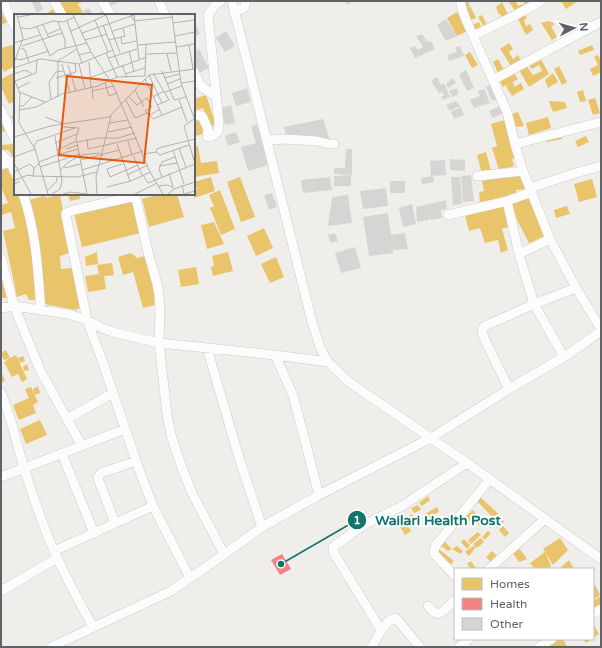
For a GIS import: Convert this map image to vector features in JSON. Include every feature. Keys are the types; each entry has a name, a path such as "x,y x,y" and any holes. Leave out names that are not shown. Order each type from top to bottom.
{"street":[{"path":"3,1 14,25"},
{"path":"54,1 61,14"},
{"path":"102,1 110,14"},
{"path":"159,1 165,14"},
{"path":"195,116 202,116 208,129 208,137 214,135 218,131 219,124 208,15 216,4 221,1"},
{"path":"232,1 312,322 320,347 328,362 348,382 490,479 601,559"},
{"path":"234,12 244,8 246,1"},
{"path":"51,647 170,591 262,527 318,495 431,438 509,389 564,357 601,330 576,288 550,239 524,171 507,112 466,20 461,6 461,1"},
{"path":"473,36 541,1"},
{"path":"494,80 601,22"},
{"path":"195,74 200,86 216,97"},
{"path":"1,110 14,138"},
{"path":"515,144 601,122"},
{"path":"266,137 271,140 284,139 317,141 334,144"},
{"path":"1,154 13,162"},
{"path":"1,165 13,162"},
{"path":"448,215 507,201 531,190 579,172 601,166"},
{"path":"477,176 524,171"},
{"path":"23,195 36,248 41,310"},
{"path":"190,578 153,506 87,320 66,213 136,195 159,295 160,311 158,344 171,435 192,493 224,554"},
{"path":"507,201 519,254 534,304 564,357"},
{"path":"519,254 550,239"},
{"path":"1,258 14,306 40,370 82,446"},
{"path":"509,389 484,338 482,331 483,327 534,304 576,288"},
{"path":"1,308 14,306 68,314 87,320 113,332 158,344 276,355 328,362"},
{"path":"207,348 240,461 262,527"},
{"path":"276,355 292,396 318,495"},
{"path":"1,393 12,421 41,519 56,554 93,627"},
{"path":"67,419 113,393"},
{"path":"1,477 125,429"},
{"path":"62,454 94,533"},
{"path":"115,523 98,476 101,473 136,461"},
{"path":"381,630 335,555 333,547 366,524 402,506 467,463"},
{"path":"454,575 434,554 434,551 436,546 490,479"},
{"path":"1,592 56,554 94,533 153,506"},
{"path":"489,568 545,519"},
{"path":"428,606 436,614 439,614 454,601"},
{"path":"372,647 381,630 391,619 396,618 420,647"},
{"path":"72,638 74,647"},
{"path":"459,647 467,640"},
{"path":"539,647 550,640"}],"building: Homes":[{"path":"58,1 84,1 78,4 83,14 65,14"},
{"path":"468,1 470,6 464,7 463,4"},
{"path":"508,1 516,1 518,6 522,4 524,8 516,12"},
{"path":"523,1 536,1 526,7"},
{"path":"561,1 578,1 566,9"},
{"path":"502,2 509,16 501,20 501,14 499,15 496,7"},
{"path":"470,6 476,18 471,20 466,8"},
{"path":"54,9 57,14 45,14"},
{"path":"1,11 7,22 1,26"},
{"path":"457,12 469,30 457,36 447,18"},
{"path":"482,15 488,27 484,27 478,17"},
{"path":"525,15 527,18 524,20 526,26 530,24 533,30 526,35 518,19"},
{"path":"549,21 555,24 551,26 557,37 552,40 541,23"},
{"path":"479,22 482,29 476,32 473,25"},
{"path":"509,43 513,49 509,52 513,59 518,55 521,61 511,68 500,49"},
{"path":"12,45 14,49 14,67 4,72 1,66 1,48"},
{"path":"592,45 594,50 580,55 578,51"},
{"path":"470,52 478,65 472,68 465,55"},
{"path":"598,55 601,61 601,72 593,76 590,69 598,65 594,57"},
{"path":"540,57 549,74 529,87 519,70 526,65 533,75 542,71 539,65 532,69 526,62"},
{"path":"498,59 504,70 498,73 493,62"},
{"path":"559,66 567,82 562,85 554,69"},
{"path":"14,72 14,102 9,104 1,87 1,79"},
{"path":"514,73 518,79 513,82 514,87 521,83 524,89 512,96 506,85 503,87 500,81"},
{"path":"553,73 558,82 548,88 545,80"},
{"path":"583,90 586,101 580,102 577,92"},
{"path":"206,95 216,125 210,127 203,108 196,110 195,99"},
{"path":"595,98 600,113 593,115 588,100"},
{"path":"549,101 565,102 567,108 553,112"},
{"path":"518,112 524,126 516,127 512,114"},
{"path":"14,114 14,122 11,116"},
{"path":"548,117 551,128 529,135 526,123"},
{"path":"202,120 204,134 195,136 195,121"},
{"path":"505,120 516,158 512,159 514,166 499,170 492,148 497,146 491,124"},
{"path":"2,122 7,130 1,133 1,123"},
{"path":"561,134 562,139 546,142 545,137"},
{"path":"586,136 589,142 578,147 575,141"},
{"path":"1,142 3,145 13,144 14,157 8,150 1,150"},
{"path":"198,146 201,163 217,161 219,173 195,177 195,147"},
{"path":"486,152 491,171 482,174 477,155"},
{"path":"7,168 14,181 14,195 19,195 26,213 34,252 37,300 29,300 26,294 17,297 3,231 15,228 11,212 1,215 1,205 8,203 1,189 1,170"},
{"path":"523,174 525,189 516,190 517,196 480,202 479,192 484,191 482,181"},
{"path":"211,177 215,191 194,198 195,190 197,189 195,182"},
{"path":"240,177 255,217 241,222 227,182"},
{"path":"592,179 597,197 579,202 574,184"},
{"path":"220,190 235,229 221,235 210,208 214,206 209,195"},
{"path":"60,195 70,253 60,256 61,269 72,268 82,307 75,310 45,304 42,275 29,200 44,196 47,198"},
{"path":"68,195 79,195 80,199 70,201"},
{"path":"157,195 177,195 184,217 149,227 142,199"},
{"path":"531,196 547,235 529,243 518,222 511,203"},
{"path":"133,199 141,233 82,247 74,213"},
{"path":"504,203 511,226 502,229 508,250 501,253 498,240 485,243 480,228 469,231 465,215"},
{"path":"567,206 570,214 556,218 554,210"},
{"path":"214,222 224,244 207,249 201,225"},
{"path":"264,228 273,248 256,256 247,236"},
{"path":"97,252 98,264 86,266 85,257"},
{"path":"228,252 233,271 213,276 211,267 214,266 212,256"},
{"path":"131,253 137,258 145,256 158,304 143,308 133,272 123,275 118,257"},
{"path":"276,257 284,277 270,283 261,264"},
{"path":"112,263 114,275 104,276 106,289 88,292 85,276 99,274 97,265"},
{"path":"196,267 199,284 181,287 178,270"},
{"path":"1,268 9,298 2,298"},
{"path":"6,350 10,358 4,360 1,353"},
{"path":"16,355 27,379 22,382 18,374 12,377 4,362"},
{"path":"23,356 25,361 20,363 18,358"},
{"path":"27,364 29,370 24,371 23,367"},
{"path":"1,372 5,380 1,384"},
{"path":"38,386 40,393 35,395 33,389"},
{"path":"31,387 38,402 33,405 36,413 19,420 13,405 29,398 25,389"},
{"path":"40,420 47,435 26,444 20,429"},
{"path":"428,496 430,500 422,506 419,503"},
{"path":"480,497 501,516 496,521 477,501"},
{"path":"418,505 421,510 414,513 411,508"},
{"path":"437,507 439,511 429,519 425,514"},
{"path":"473,510 477,515 469,521 464,518"},
{"path":"402,514 405,520 397,523 394,519"},
{"path":"412,514 416,519 412,522 409,516"},
{"path":"477,517 485,523 481,527 474,520"},
{"path":"491,517 496,521 490,528 486,524"},
{"path":"502,519 504,522 497,528 493,524"},
{"path":"402,521 411,531 405,535 399,525"},
{"path":"503,526 509,533 505,537 499,530"},
{"path":"488,531 491,533 485,540 482,537"},
{"path":"478,532 481,535 471,544 468,540"},
{"path":"481,538 484,542 477,548 473,544"},
{"path":"560,538 568,550 553,565 543,549"},
{"path":"464,539 470,545 467,549 461,542"},
{"path":"445,542 452,549 448,551 441,546"},
{"path":"457,546 463,551 460,554 452,549"},
{"path":"473,546 476,547 469,556 465,552"},
{"path":"439,549 454,561 451,564 437,554"},
{"path":"520,549 527,559 519,562 512,552"},
{"path":"492,551 497,556 492,563 486,557"},
{"path":"545,552 551,566 548,568 534,568 530,563"},
{"path":"569,560 573,568 560,568"},
{"path":"471,561 475,568 470,568 467,564"},
{"path":"594,586 600,595 594,599"},
{"path":"601,596 601,604 594,608 594,600"},
{"path":"594,626 599,634 594,637"},
{"path":"558,640 564,640 567,647 545,647"},
{"path":"584,640 590,640 586,643"}],"building: Health":[{"path":"282,554 291,569 280,575 271,560"}],"building: Other":[{"path":"31,1 39,1 43,9 37,13"},
{"path":"109,1 120,1 111,6"},
{"path":"345,1 354,1 347,5"},
{"path":"89,8 92,14 84,14 83,11"},
{"path":"104,10 106,14 97,14"},
{"path":"446,19 457,36 446,41 437,25"},
{"path":"195,23 200,34 195,36"},
{"path":"226,31 235,46 225,52 216,38"},
{"path":"422,34 428,42 431,41 435,49 415,58 410,48 415,46 418,50 423,47 416,36"},
{"path":"460,46 464,56 449,61 447,55 457,52 455,47"},
{"path":"199,49 209,68 199,73 195,64 195,51"},
{"path":"466,70 474,88 467,91 459,75"},
{"path":"437,77 441,85 444,83 450,97 443,100 441,97 444,95 442,92 439,93 431,81"},
{"path":"453,78 456,83 448,88 446,84"},
{"path":"492,84 498,99 492,101 486,87"},
{"path":"247,88 251,102 236,106 232,93"},
{"path":"457,88 459,94 452,97 449,91"},
{"path":"484,89 490,103 474,108 470,100 480,96 478,91"},
{"path":"456,101 460,106 450,111 446,105"},
{"path":"231,105 235,123 225,125 221,108"},
{"path":"501,105 504,113 493,118 489,111"},
{"path":"461,107 464,115 454,119 451,112"},
{"path":"323,119 330,140 286,136 284,127"},
{"path":"257,124 268,165 248,171 241,147 256,143 251,126"},
{"path":"236,132 240,142 228,146 225,136"},
{"path":"346,149 352,149 352,175 334,174 334,168 345,168"},
{"path":"450,159 465,160 465,171 450,170"},
{"path":"445,160 446,175 431,176 430,161"},
{"path":"351,175 351,186 334,186 334,176"},
{"path":"471,175 474,201 463,202 461,176"},
{"path":"433,176 434,182 422,184 421,178"},
{"path":"330,177 332,190 303,193 301,180"},
{"path":"451,177 460,177 462,204 453,205"},
{"path":"390,181 405,181 405,193 390,193"},
{"path":"386,188 388,206 363,209 360,191"},
{"path":"272,193 277,207 269,210 264,195"},
{"path":"348,195 352,223 328,226 332,197"},
{"path":"446,200 447,209 441,210 442,218 430,220 429,213 429,220 417,222 416,207"},
{"path":"412,204 416,224 403,227 399,208"},
{"path":"388,213 391,235 405,233 408,249 393,250 393,253 369,256 363,217"},
{"path":"335,233 338,241 331,243 328,235"},
{"path":"355,247 361,268 341,273 335,253"}],"place":[{"name":"Wailari Health Post","path":"281,564"}]}
